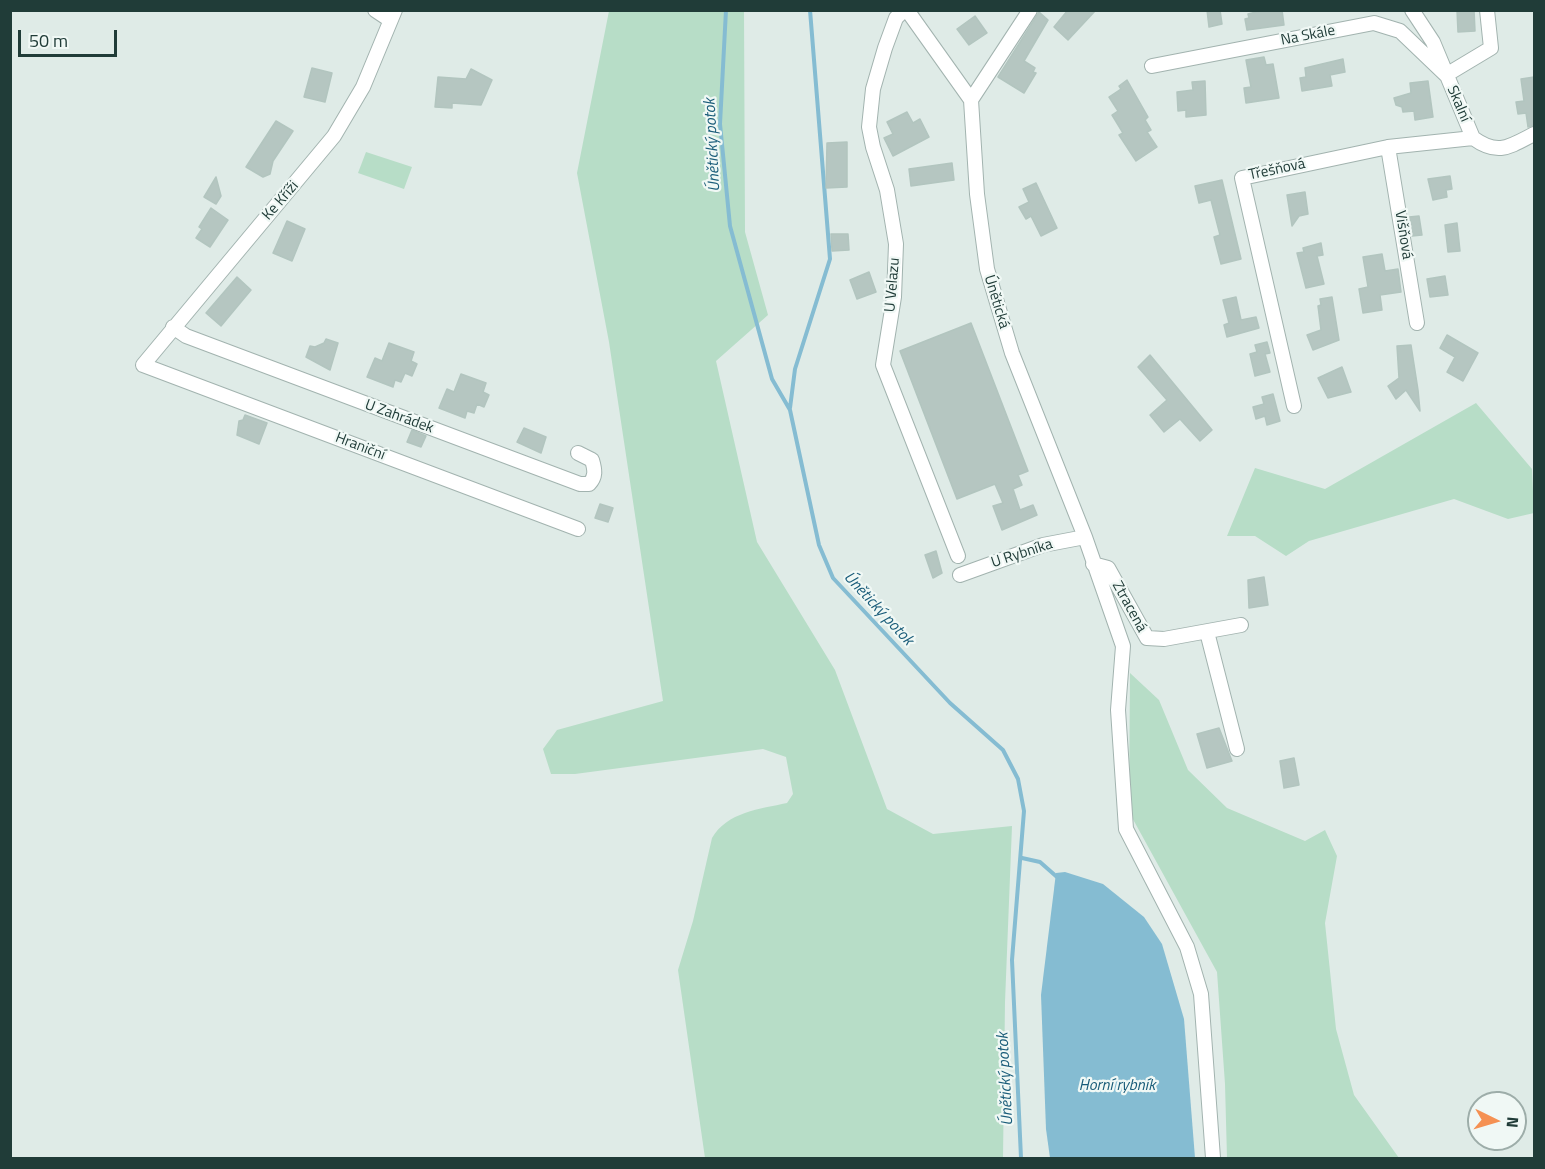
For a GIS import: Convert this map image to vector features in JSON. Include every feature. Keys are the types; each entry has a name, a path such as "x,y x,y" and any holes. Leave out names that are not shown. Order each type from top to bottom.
{"street":[{"name":"Ke Kříži","path":"143,365 334,136 363,87 392,15 375,10"},
{"path":"905,10 971,100 1030,10"},
{"name":"U Velazu","path":"905,10 897,18 885,48 873,89 869,127 887,190 896,244 894,297 883,365 958,556"},
{"name":"Skalní","path":"1412,10 1433,42 1473,138 1486,147 1505,149 1534,134"},
{"path":"1446,75 1491,48 1488,10"},
{"name":"Na Skále","path":"1152,66 1374,23 1400,32 1446,75"},
{"name":"Únětická","path":"971,100 977,194 987,269 1012,353 1085,537 1123,646 1118,710 1126,830 1187,947 1201,994 1213,1158"},
{"name":"Třešňová","path":"1294,406 1242,178 1388,147 1473,138"},
{"name":"Višňová","path":"1388,147 1418,323"},
{"name":"U Zahrádek","path":"173,327 186,336 338,395 580,484 589,484 595,470 592,460 578,453"},
{"name":"Hraniční","path":"143,365 578,529"},
{"name":"U Rybníka","path":"960,574 1043,545 1085,537"},
{"name":"Ztracená","path":"1093,564 1108,568 1147,638 1164,639 1241,625"},
{"path":"1207,632 1237,749"}],"green space":[{"path":"609,11 744,11 745,232 768,315 716,361 757,542 835,670 887,809 933,834 1012,826 1005,1002 1003,1158 705,1158 678,970 693,921 712,838 718,829 735,817 787,803 793,794 786,757 763,749 575,774 551,774 543,749 557,730 663,701 609,342 577,173"},
{"path":"366,152 412,167 404,189 358,173"},
{"path":"1476,403 1532,469 1534,513 1508,519 1454,499 1309,541 1286,556 1255,536 1227,536 1255,468 1325,489"},
{"path":"1130,673 1159,700 1188,770 1227,808 1305,841 1325,830 1337,856 1325,923 1336,1029 1354,1095 1399,1158 1227,1158 1225,1084 1217,972 1129,812"}],"water":[{"name":"Horní rybník","path":"1065,872 1103,884 1144,917 1162,944 1184,1019 1195,1158 1050,1158 1046,1129 1041,995 1056,873"}],"building":[{"path":"1068,10 1096,10 1068,40 1054,27"},
{"path":"1207,10 1220,10 1222,24 1209,27"},
{"path":"1264,10 1282,10 1284,25 1247,30 1245,19 1249,18 1248,14"},
{"path":"1457,10 1474,10 1475,31 1458,32"},
{"path":"1039,12 1048,20 1024,61 1035,68 1033,72 1036,73 1024,93 998,77"},
{"path":"975,16 987,33 969,45 957,29"},
{"path":"1264,57 1266,65 1273,64 1279,98 1246,103 1244,88 1251,87 1246,60"},
{"path":"1343,59 1345,72 1330,75 1332,86 1302,91 1300,78 1306,77 1305,68"},
{"path":"312,68 332,73 325,102 304,97"},
{"path":"471,69 492,80 481,105 452,103 452,108 435,107 438,77 466,79"},
{"path":"1534,77 1534,125 1528,127 1526,113 1518,114 1516,102 1524,101 1521,79"},
{"path":"1127,80 1148,117 1145,120 1151,130 1147,132 1157,147 1136,161 1119,135 1123,133 1112,115 1118,111 1109,97 1121,89 1119,86"},
{"path":"1205,81 1206,115 1186,117 1186,110 1178,111 1177,92 1193,90 1192,82"},
{"path":"1428,81 1433,117 1415,120 1414,111 1403,112 1402,107 1396,105 1394,98 1411,93 1410,83"},
{"path":"907,112 913,123 920,119 929,137 893,156 884,138 893,134 887,122"},
{"path":"276,121 293,131 273,161 270,174 263,177 246,167"},
{"path":"847,142 847,187 826,188 827,143"},
{"path":"952,163 954,180 911,186 909,169"},
{"path":"1450,176 1452,189 1446,190 1447,197 1433,200 1428,179"},
{"path":"216,177 221,196 216,204 204,197"},
{"path":"1222,180 1241,259 1221,264 1214,237 1220,235 1211,200 1199,203 1195,186"},
{"path":"1036,183 1057,228 1041,236 1031,216 1026,219 1019,207 1029,202 1023,189"},
{"path":"1305,192 1308,214 1299,216 1292,226 1287,195"},
{"path":"211,208 228,220 210,247 196,238 202,229 199,227"},
{"path":"1419,216 1422,235 1412,236 1409,217"},
{"path":"287,221 305,229 292,261 273,253"},
{"path":"1457,223 1460,251 1448,252 1445,225"},
{"path":"831,234 848,234 849,250 832,251"},
{"path":"1321,243 1323,255 1317,256 1324,284 1306,288 1297,253 1304,252 1303,248"},
{"path":"1382,254 1385,271 1398,269 1401,292 1380,295 1382,310 1363,313 1359,289 1368,287 1363,257"},
{"path":"869,272 876,292 857,299 850,280"},
{"path":"1445,276 1448,295 1430,297 1427,279"},
{"path":"237,277 251,290 221,326 206,313"},
{"path":"1236,297 1241,320 1256,317 1259,328 1227,337 1224,325 1229,323 1223,300"},
{"path":"1332,297 1339,340 1313,350 1307,335 1321,330 1318,306 1321,305 1320,299"},
{"path":"971,323 1028,471 1018,475 1022,485 1013,489 1020,510 1033,505 1037,515 1002,530 993,506 1003,503 995,484 957,499 900,351"},
{"path":"1447,335 1478,353 1463,381 1447,372 1455,357 1440,348"},
{"path":"326,339 338,343 330,370 306,357 310,346 315,347 324,343"},
{"path":"1267,342 1270,353 1265,354 1270,372 1255,376 1250,354 1257,352 1255,345"},
{"path":"389,343 414,352 411,361 417,364 412,376 405,373 401,382 395,380 393,387 367,377 375,358 382,361"},
{"path":"1411,345 1420,411 1406,390 1396,399 1388,386 1399,378 1397,346"},
{"path":"1150,355 1212,430 1200,441 1180,419 1164,432 1150,415 1167,400 1138,367"},
{"path":"1342,367 1351,392 1328,398 1318,378"},
{"path":"461,374 486,383 483,392 489,395 484,407 477,404 474,413 467,411 465,418 439,408 447,389 454,392"},
{"path":"1273,394 1280,421 1267,425 1265,416 1256,419 1253,407 1264,404 1262,397"},
{"path":"245,415 267,423 259,444 237,435 239,421 243,420"},
{"path":"524,428 546,437 541,453 517,442"},
{"path":"412,430 426,436 421,447 407,442"},
{"path":"600,504 613,508 608,522 595,518"},
{"path":"936,551 942,573 933,578 925,555"},
{"path":"1264,577 1268,605 1249,608 1248,580"},
{"path":"1219,728 1232,761 1207,768 1197,734"},
{"path":"1294,758 1299,785 1284,788 1280,761"}],"waterway":[{"name":"Únětický potok","path":"726,10 720,124 730,226 772,379 790,410 819,545 833,578 950,703 1003,750 1018,779 1024,811 1012,960 1021,1158"},
{"path":"790,408 795,369 830,259 810,10"},
{"path":"1022,858 1040,862 1057,877"}]}
